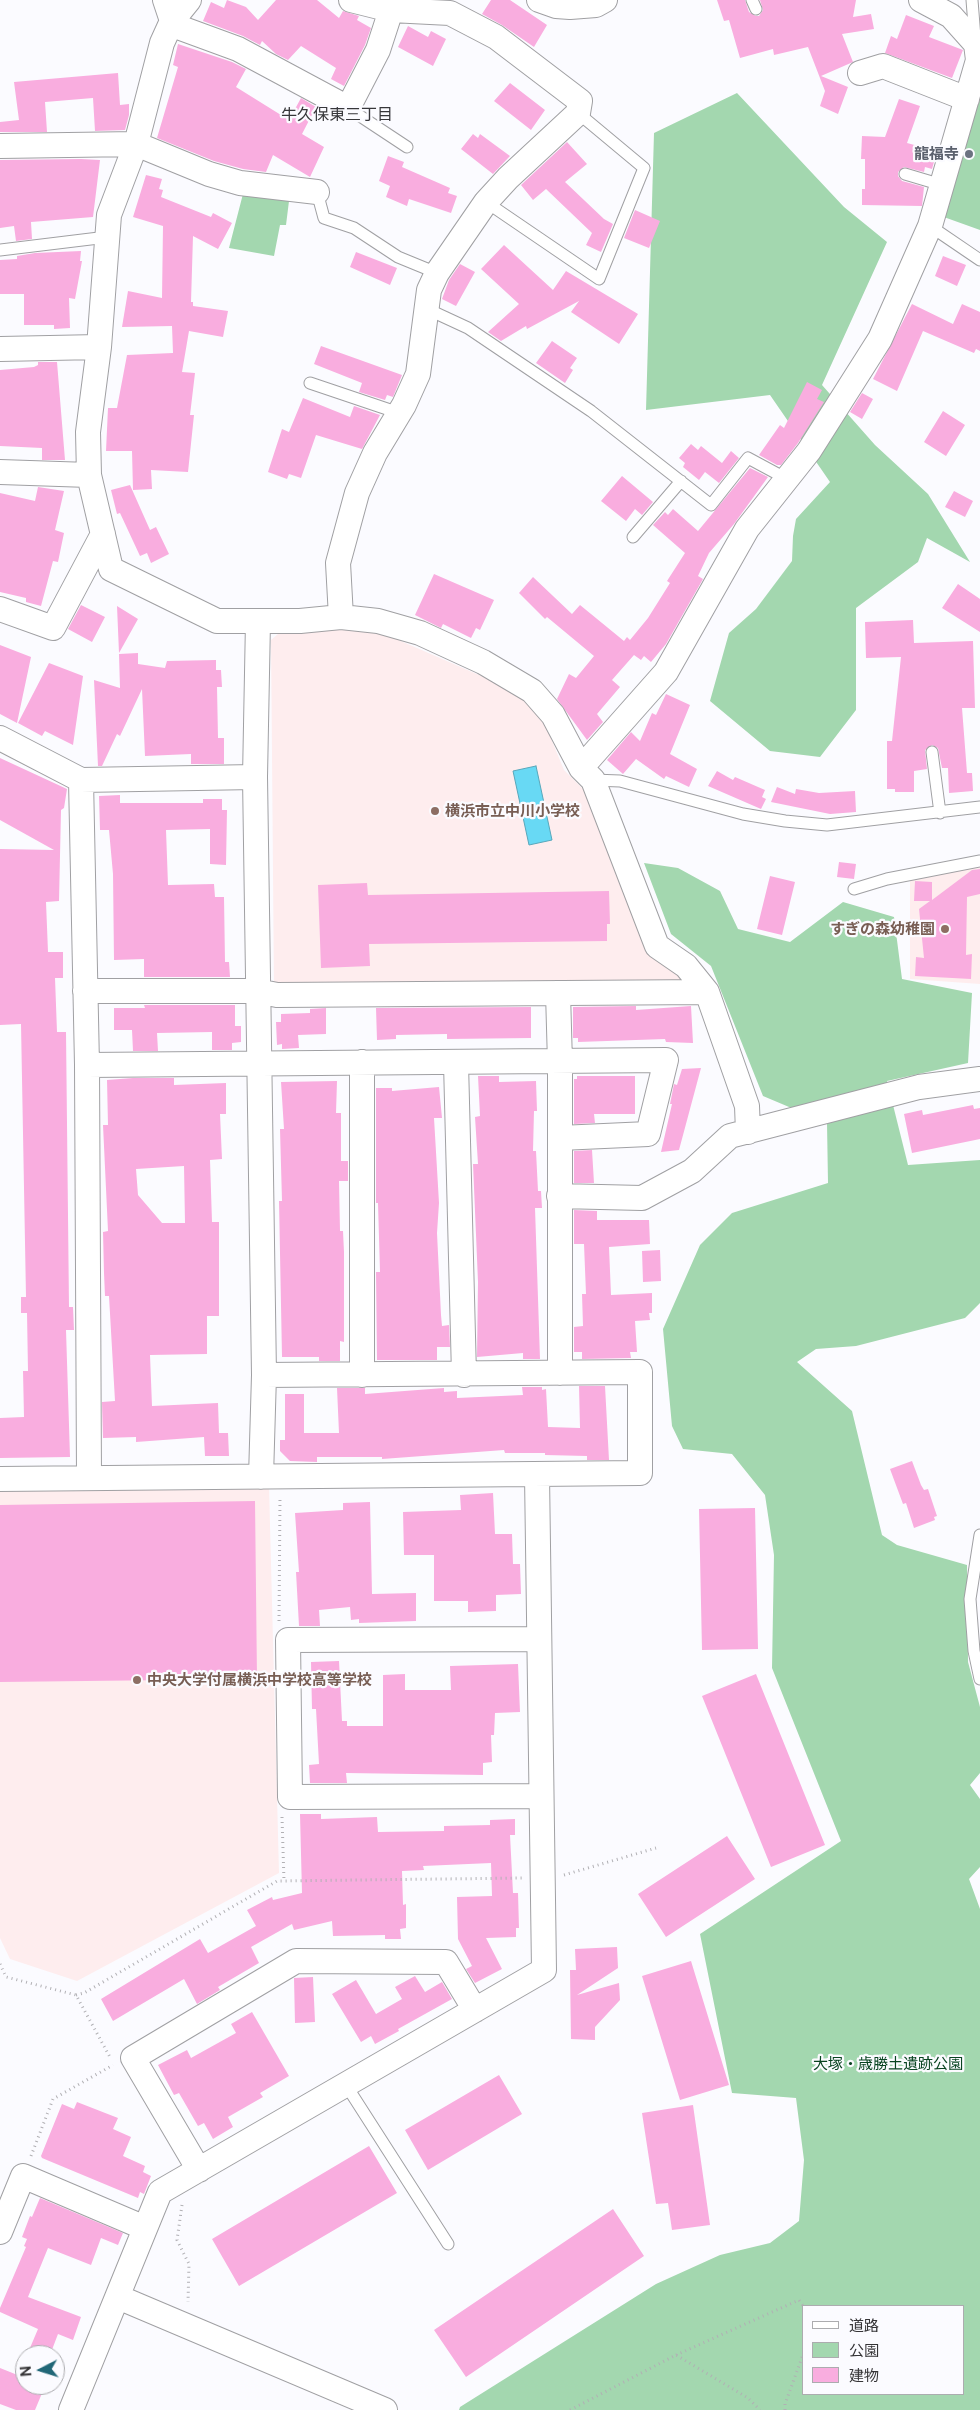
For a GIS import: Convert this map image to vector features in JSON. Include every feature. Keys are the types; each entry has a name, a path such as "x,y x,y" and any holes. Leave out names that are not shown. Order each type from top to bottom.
{"street":[{"path":"168,10 189,0"},
{"path":"341,617 338,564 357,493 375,453 399,413 418,374 429,290 437,273 486,202 508,178 578,113 580,100 457,6 391,10 351,0"},
{"path":"539,0 556,6 570,7 596,4 605,0"},
{"path":"587,774 666,672 747,529 809,451 880,339 930,226 978,55 951,16 921,0"},
{"path":"168,10 178,27 238,49 348,108 378,50 391,10"},
{"path":"168,10 162,43 136,144 109,215 99,347 88,432 89,475 111,569 217,620 300,621 341,617 378,621 420,634 483,662 532,691 553,715 587,774 657,946 686,966 706,992 747,1106 748,1132"},
{"path":"860,73 883,66 967,99"},
{"path":"0,146 136,144 209,174 240,183 317,192"},
{"path":"0,349 99,347"},
{"path":"0,472 89,475"},
{"path":"0,609 53,628 103,534"},
{"path":"258,621 255,776 264,1375 261,1477"},
{"path":"0,738 81,780 255,776"},
{"path":"81,780 87,1065 89,1477"},
{"path":"85,991 257,991 277,995 706,992"},
{"path":"558,993 560,1063 560,1373"},
{"path":"87,1065 362,1062 560,1063 666,1060 648,1134 560,1138"},
{"path":"362,1062 362,1375"},
{"path":"456,1063 464,1375"},
{"path":"559,1196 642,1198 692,1171 730,1136 831,1108 919,1087 980,1079"},
{"path":"0,1478 640,1473 640,1372 464,1375 264,1375"},
{"path":"71,2410 160,2192 544,1970 537,1475"},
{"path":"539,1639 288,1640 289,1738 290,1797 541,1796"},
{"path":"199,2170 133,2058 296,1962 446,1962 475,2010"},
{"path":"0,2232 23,2176 144,2228"},
{"path":"118,2297 385,2410"}],"lane":[{"path":"972,0 978,55"},
{"path":"348,108 407,147"},
{"path":"486,202 599,279 644,168 578,113"},
{"path":"905,174 942,185"},
{"path":"317,192 324,218 354,228 398,257 437,273"},
{"path":"930,226 980,260"},
{"path":"0,250 107,237"},
{"path":"427,309 468,328 591,411 711,504 748,458 787,479"},
{"path":"310,383 399,413"},
{"path":"632,537 681,481"},
{"path":"932,752 940,812"},
{"path":"587,774 743,814 827,825 980,807"},
{"path":"854,889 887,879 980,861"},
{"path":"980,1536 970,1599 974,1651 980,1679"},
{"path":"346,2085 448,2244"}],"path":[{"path":"0,1964 6,1977 76,1995 84,1993 277,1881 542,1878 561,1876 656,1848"},
{"path":"76,1995 119,2073"},
{"path":"23,2176 53,2099 114,2065"},
{"path":"182,2325 188,2310 189,2264 177,2240 183,2197"},
{"path":"570,2410 676,2355 799,2300 803,2305"},
{"path":"676,2355 748,2398 760,2410"},
{"path":"785,2410 785,2404 802,2357"}],"shaded area":[{"name":"横浜市立中川小学校","path":"338,628 387,635 486,678 532,705 545,724 564,770 594,800 676,969 691,986 274,989 271,640 278,634"},
{"name":"すぎの森幼稚園","path":"980,865 980,984 910,979 910,879"},
{"name":"中央大学付属横浜中学校高等学校","path":"269,1486 279,1873 77,1981 10,1959 0,1938 0,1487"}],"green space":[{"name":"龍福寺","path":"980,88 980,230 941,216"},
{"path":"737,93 844,207 887,242 822,385 875,445 928,494 970,562 927,538 918,562 856,608 856,710 820,757 770,751 710,701 729,633 756,609 792,561 796,519 830,482 770,395 646,410 654,133"},
{"path":"244,190 290,193 286,225 280,225 274,256 229,248"},
{"name":"大塚・歳勝土遺跡公園","path":"644,863 678,868 720,891 738,929 790,942 843,902 894,917 902,979 972,993 968,1063 887,1081 908,1165 980,1160 980,1303 965,1318 856,1346 816,1349 797,1362 852,1411 882,1535 897,1545 967,1565 968,1662 980,1707 980,1773 970,1785 980,1799 980,1867 969,1879 980,1909 980,2410 459,2410 460,2407 656,2284 720,2255 770,2243 799,2221 804,2160 796,2098 732,2093 700,1934 841,1841 772,1668 774,1555 765,1495 732,1454 683,1449 672,1426 663,1329 700,1245 732,1213 828,1183 827,1123 763,1096 711,966 671,934"}],"water":[{"path":"536,766 552,840 529,845 513,771"}],"building":[{"path":"227,0 246,7 258,20 276,0 317,0 339,18 343,11 359,16 357,20 371,28 365,45 344,86 331,79 336,68 301,46 288,60 276,54 262,41 260,45 243,36 203,21 211,2 224,8"},
{"path":"491,0 510,0 547,25 534,47 482,14"},
{"path":"717,0 745,0 749,12 759,16 763,10 760,0 856,0 853,17 871,14 874,29 842,34 853,62 821,76 848,87 838,114 820,106 825,91 808,47 774,55 773,49 740,58 729,20 724,21"},
{"path":"906,15 934,26 929,37 963,50 952,78 885,53 891,36 897,39"},
{"path":"408,26 428,37 431,31 446,39 433,66 398,47"},
{"path":"178,44 232,62 246,69 236,87 289,120 301,98 316,107 302,134 324,147 310,177 273,155 266,172 243,169 214,161 157,138 178,67 173,65"},
{"path":"118,73 120,105 129,104 129,115 125,130 95,131 93,98 45,102 47,132 0,132 0,122 19,120 14,82"},
{"path":"510,83 545,110 531,130 494,101"},
{"path":"899,99 920,106 907,143 937,151 932,169 925,167 924,172 904,167 898,172 898,176 902,181 924,187 922,206 862,205 862,189 865,189 865,159 861,159 862,136 885,137"},
{"path":"473,134 478,138 480,134 510,156 493,174 461,149"},
{"path":"567,142 587,164 565,182 604,219 613,224 601,252 586,245 592,233 546,189 533,200 521,185"},
{"path":"388,156 404,162 402,167 450,188 448,193 457,196 451,213 409,199 407,206 386,197 390,186 379,181"},
{"path":"0,160 100,160 93,217 31,222 32,239 16,241 14,226 0,228"},
{"path":"146,175 162,179 159,189 163,190 161,197 211,217 213,213 232,223 218,249 193,236 191,302 193,302 193,306 228,311 223,337 189,331 182,372 195,373 190,415 194,415 188,472 151,470 152,489 133,490 132,451 106,451 108,408 117,408 127,355 173,353 172,326 122,327 128,291 162,298 163,226 133,217"},
{"path":"635,210 660,221 649,248 624,238"},
{"path":"504,245 553,290 566,271 638,314 619,344 571,312 579,301 527,329 526,326 501,341 488,332 519,304 481,269"},
{"path":"81,251 80,261 82,261 75,299 69,298 70,328 54,329 54,325 24,325 24,294 0,294 0,260 17,259 17,256 35,253"},
{"path":"356,252 397,268 390,285 350,267"},
{"path":"943,256 966,265 957,286 935,276"},
{"path":"460,264 475,272 456,306 442,299 449,280"},
{"path":"912,304 953,324 962,304 980,312 980,351 976,349 974,353 923,331 897,391 873,379"},
{"path":"552,341 577,358 570,368 573,370 565,383 536,363"},
{"path":"321,346 402,375 393,397 387,395 385,400 359,392 362,383 314,364"},
{"path":"38,362 57,362 65,460 42,460 42,448 0,446 0,370 34,367 38,365"},
{"path":"807,382 822,390 817,399 824,402 798,443 781,465 777,465 759,455 780,425 784,428"},
{"path":"862,393 873,399 862,419 850,412"},
{"path":"303,398 350,417 354,406 380,415 362,449 316,435 301,478 289,474 287,479 268,472 282,429 289,432"},
{"path":"943,411 965,425 946,456 924,442"},
{"path":"691,444 698,450 701,446 722,463 731,451 739,458 719,483 705,472 699,480 683,467 685,463 679,458"},
{"path":"750,468 768,477 734,524 709,553 698,576 703,579 666,644 651,662 644,656 641,660 634,655 612,680 620,687 597,714 603,722 587,740 557,699 569,674 576,678 594,656 547,617 545,619 519,593 533,577 572,614 580,605 624,641 627,637 630,640 648,618 670,583 667,581 685,553 653,525 665,512 668,515 673,509 698,531"},
{"path":"622,476 653,502 642,515 635,509 626,521 601,501"},
{"path":"130,485 150,530 156,527 169,554 151,563 147,553 140,556 120,513 117,514 111,490"},
{"path":"38,487 64,491 55,530 64,533 58,562 53,561 41,606 26,602 26,598 0,592 0,493 35,501"},
{"path":"954,491 973,501 965,517 945,507"},
{"path":"434,574 494,600 480,630 476,628 471,638 443,624 441,628 415,615"},
{"path":"958,584 980,599 980,632 942,608"},
{"path":"81,605 105,617 92,642 68,629"},
{"path":"117,606 138,619 119,653"},
{"path":"913,620 914,643 973,641 975,708 962,708 967,773 972,773 973,791 949,793 948,768 942,768 938,748 932,745 925,750 927,769 914,771 914,792 895,792 895,789 887,789 887,741 892,741 901,657 866,658 865,622"},
{"path":"0,645 31,657 17,723 0,714"},
{"path":"138,653 138,664 165,668 167,661 216,660 216,670 221,670 222,687 217,687 218,738 224,738 224,764 191,764 191,754 145,756 142,689 120,736 117,734 102,766 98,766 94,680 120,688 119,654"},
{"path":"49,663 83,676 73,745 45,731 42,736 18,723"},
{"path":"666,694 690,705 670,754 697,769 689,787 666,776 664,779 636,759 623,774 607,760 631,732 640,741 652,713 656,715"},
{"path":"0,758 67,789 64,808 61,810 59,901 46,902 48,952 63,952 63,978 55,978 57,1032 66,1032 69,1307 73,1307 74,1330 66,1330 70,1457 0,1458 0,1418 24,1417 23,1371 28,1371 27,1313 21,1313 21,1297 26,1297 21,1024 0,1025 0,849 54,850 0,820"},
{"path":"717,771 733,780 735,777 765,790 762,797 766,799 761,809 708,786"},
{"path":"777,787 795,794 796,789 819,793 855,791 856,812 830,814 771,802"},
{"path":"120,795 120,803 203,803 203,799 222,799 222,810 227,810 226,865 210,864 210,829 166,830 168,885 214,884 215,897 224,897 225,962 229,962 230,977 144,977 144,959 114,960 113,874 109,830 100,830 99,796"},
{"path":"839,862 856,864 854,879 837,877"},
{"name":"すぎの森幼稚園","path":"980,869 980,894 967,897 966,955 972,954 971,979 915,976 916,957 924,958 919,909 930,901 914,901 915,881 932,882 932,900 972,870"},
{"path":"770,876 795,882 782,935 757,929"},
{"path":"367,883 368,895 609,891 610,924 607,924 607,941 369,944 370,966 321,968 318,885"},
{"path":"144,1005 235,1005 235,1026 241,1026 241,1042 232,1043 232,1050 212,1050 212,1032 157,1033 158,1051 133,1051 132,1030 114,1030 114,1008 145,1008"},
{"path":"636,1006 636,1010 691,1006 693,1043 666,1042 665,1039 578,1042 578,1038 573,1038 573,1007"},
{"path":"531,1007 531,1038 447,1039 447,1034 396,1035 396,1039 377,1040 376,1008"},
{"path":"326,1008 326,1034 298,1035 299,1048 282,1049 282,1044 277,1045 276,1022 281,1022 281,1014 310,1013 310,1009"},
{"path":"701,1068 679,1150 661,1152 672,1104 670,1104 674,1084 677,1085 682,1069"},
{"path":"478,1076 499,1076 499,1082 536,1081 537,1111 534,1111 533,1151 536,1151 538,1191 541,1191 542,1208 535,1208 540,1359 523,1359 523,1353 477,1357 478,1282 473,1164 478,1164 475,1117 480,1116"},
{"path":"577,1076 635,1076 635,1114 594,1114 595,1123 574,1124 574,1079 577,1079"},
{"path":"174,1078 174,1085 226,1083 226,1114 220,1114 222,1159 210,1160 212,1222 219,1222 219,1316 207,1316 207,1354 150,1355 152,1406 218,1403 219,1433 228,1433 229,1456 205,1456 204,1437 136,1442 136,1437 103,1438 102,1402 115,1401 109,1296 105,1296 104,1273 103,1232 108,1231 103,1125 108,1125 107,1080","holes":["184,1166 185,1223 162,1223 138,1195 136,1169"]},
{"path":"337,1081 336,1113 341,1113 341,1161 348,1161 348,1181 339,1181 340,1231 343,1231 344,1252 344,1342 340,1341 340,1361 319,1361 319,1357 282,1357 279,1201 282,1201 280,1129 284,1129 281,1082"},
{"path":"439,1087 442,1118 434,1118 439,1203 437,1233 442,1326 449,1325 450,1347 437,1347 437,1360 377,1360 376,1272 380,1272 378,1203 376,1203 376,1088 392,1088 392,1091"},
{"path":"973,1105 974,1109 980,1108 980,1139 912,1153 904,1114 922,1110 923,1115"},
{"path":"592,1150 594,1183 574,1183 574,1151"},
{"path":"574,1210 597,1211 597,1220 649,1220 650,1244 609,1247 611,1295 652,1293 652,1313 649,1313 650,1320 635,1321 637,1352 630,1352 631,1358 582,1359 582,1352 574,1352 574,1327 583,1326 582,1294 586,1294 584,1244 574,1244"},
{"path":"660,1250 661,1281 643,1282 642,1251"},
{"path":"579,1386 605,1386 609,1460 587,1460 587,1456 545,1455 545,1453 505,1453 504,1450 382,1459 382,1457 317,1457 317,1462 290,1461 280,1451 280,1440 285,1440 285,1394 304,1394 304,1433 339,1433 337,1388 365,1388 365,1394 444,1388 444,1392 457,1391 457,1398 523,1395 522,1387 542,1387 542,1390 546,1389 548,1427 580,1428"},
{"path":"912,1461 921,1485 924,1490 928,1489 937,1516 934,1517 935,1520 914,1528 906,1503 903,1504 890,1469"},
{"path":"493,1493 495,1534 512,1534 513,1564 520,1564 521,1594 496,1595 496,1611 468,1612 468,1601 434,1601 434,1555 404,1555 403,1512 461,1510 460,1495"},
{"path":"255,1501 257,1679 0,1682 0,1505"},
{"path":"370,1502 372,1594 416,1593 416,1621 359,1623 359,1619 351,1620 350,1607 319,1610 320,1626 299,1626 296,1572 299,1572 295,1513 343,1510 343,1503"},
{"path":"755,1508 758,1649 702,1650 699,1509"},
{"path":"339,1661 342,1721 347,1721 347,1726 383,1726 383,1675 405,1674 405,1690 451,1690 450,1666 518,1664 520,1712 495,1713 494,1735 491,1735 492,1762 483,1763 483,1775 346,1773 347,1783 310,1783 309,1765 319,1764 316,1709 312,1709 311,1662"},
{"path":"756,1674 825,1845 771,1867 702,1696"},
{"path":"300,1814 321,1814 321,1819 377,1817 378,1832 444,1831 444,1826 490,1825 490,1820 515,1819 515,1835 510,1835 513,1893 518,1893 519,1928 516,1928 516,1937 486,1938 502,1969 475,1983 466,1969 472,1966 458,1939 457,1897 492,1896 491,1863 423,1866 424,1870 402,1871 403,1905 406,1904 406,1928 400,1929 401,1939 385,1939 385,1935 333,1936 332,1921 294,1930 292,1924 251,1947 259,1963 218,1987 220,1990 197,2004 184,1979 113,2021 101,1999 200,1939 208,1953 256,1926 247,1910 272,1897 273,1900 302,1893"},
{"path":"727,1836 755,1879 666,1937 638,1894"},
{"path":"617,1947 618,1968 577,1995 619,1983 620,2000 595,2027 595,2040 571,2039 570,1970 576,1970 575,1949"},
{"path":"691,1961 729,2085 680,2100 642,1976"},
{"path":"415,1976 425,1992 442,1982 452,1999 375,2044 371,2036 361,2042 332,1994 356,1980 376,2014 402,1999 395,1987"},
{"path":"313,1977 315,2022 295,2023 294,1978"},
{"path":"252,2012 289,2076 260,2093 263,2097 228,2117 233,2127 213,2139 204,2123 198,2126 179,2093 174,2095 158,2065 187,2050 191,2058 236,2033 231,2024"},
{"path":"499,2075 522,2114 428,2170 405,2130"},
{"path":"77,2102 118,2118 113,2129 131,2137 123,2156 145,2166 143,2172 151,2176 144,2194 140,2192 138,2198 42,2158 41,2156 62,2104 74,2109"},
{"path":"693,2105 710,2225 672,2230 668,2203 656,2204 642,2113"},
{"path":"369,2146 397,2193 239,2286 212,2239"},
{"path":"40,2198 123,2233 118,2245 101,2238 91,2265 48,2248 28,2297 81,2317 73,2340 58,2334 54,2345 31,2345 38,2329 0,2312 26,2247 24,2246 27,2239 22,2237 30,2216 32,2217"},
{"path":"613,2209 644,2256 466,2377 434,2330"},
{"path":"0,2368 15,2374 15,2395 41,2395 35,2410 16,2410 0,2404"}],"place":[{"name":"龍福寺","path":"969,154"},
{"name":"横浜市立中川小学校","path":"435,811"},
{"name":"すぎの森幼稚園","path":"945,929"},
{"name":"中央大学付属横浜中学校高等学校","path":"137,1680"}],"district":[{"name":"牛久保東三丁目","path":"337,115"}]}
